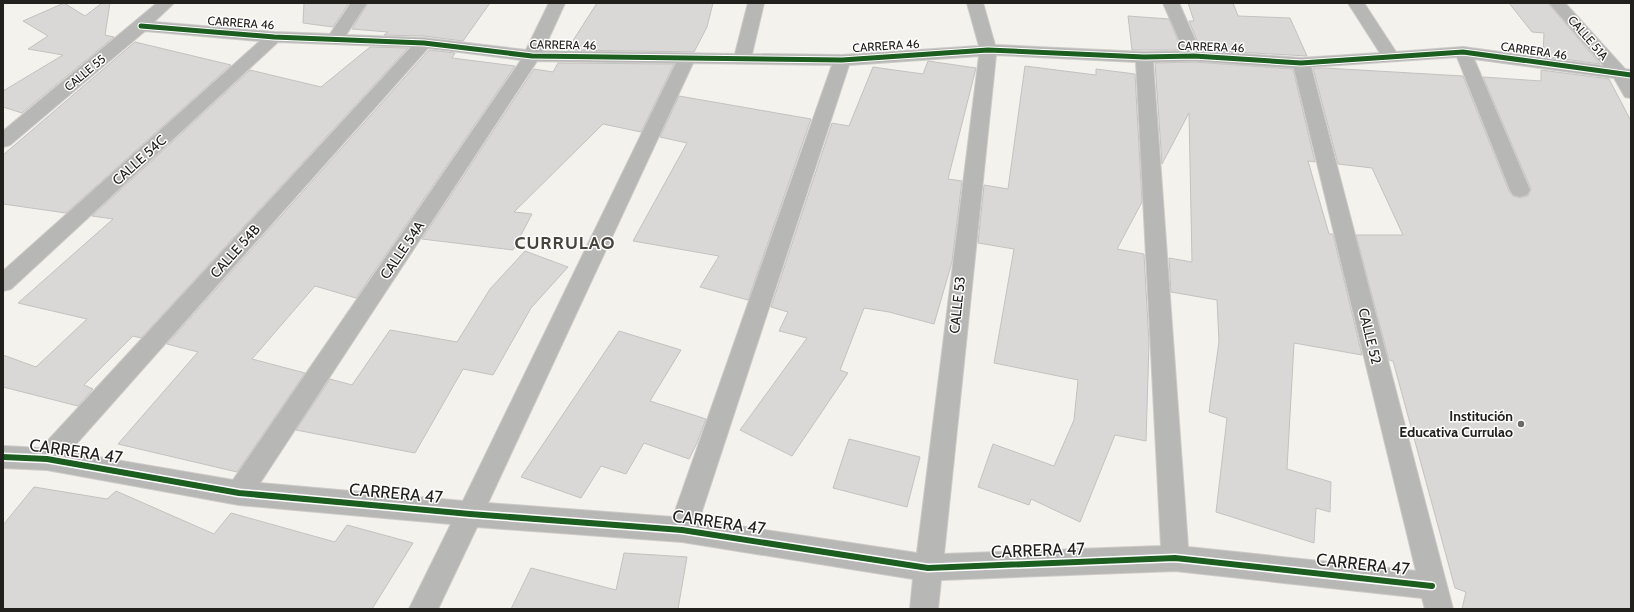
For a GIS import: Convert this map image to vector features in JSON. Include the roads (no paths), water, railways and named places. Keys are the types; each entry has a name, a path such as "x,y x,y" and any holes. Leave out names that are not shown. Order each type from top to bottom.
{"street":[{"name":"CALLE 55","path":"3,141 141,26 166,3"},
{"path":"335,38 359,3"},
{"name":"CALLE 54A","path":"240,493 532,56 557,3"},
{"path":"742,59 756,3"},
{"name":"CALLE 53","path":"924,609 982,90 988,50 975,3"},
{"path":"1171,3 1194,56"},
{"path":"1356,3 1391,56"},
{"name":"CALLE 51A","path":"1557,3 1625,74 1631,93"},
{"name":"CARRERA 46","path":"141,26 274,37 335,38 424,43 532,56 842,60 988,50 1144,57 1194,56 1301,63 1463,52 1625,74"},
{"name":"CALLE 54C","path":"3,283 274,37"},
{"name":"CALLE 54B","path":"47,459 424,43"},
{"path":"1463,52 1520,190"},
{"path":"1144,57 1175,558"},
{"path":"423,609 470,514 687,58"},
{"path":"682,530 842,60"},
{"name":"CALLE 52","path":"1301,63 1436,598"},
{"name":"CARRERA 47","path":"3,457 47,459 240,493 470,514 682,530 928,568 1175,558 1436,598"}],"place":[{"name":"Institución Educativa Currulao","path":"1521,424"}],"district":[{"name":"CURRULAO","path":"565,243"}]}
